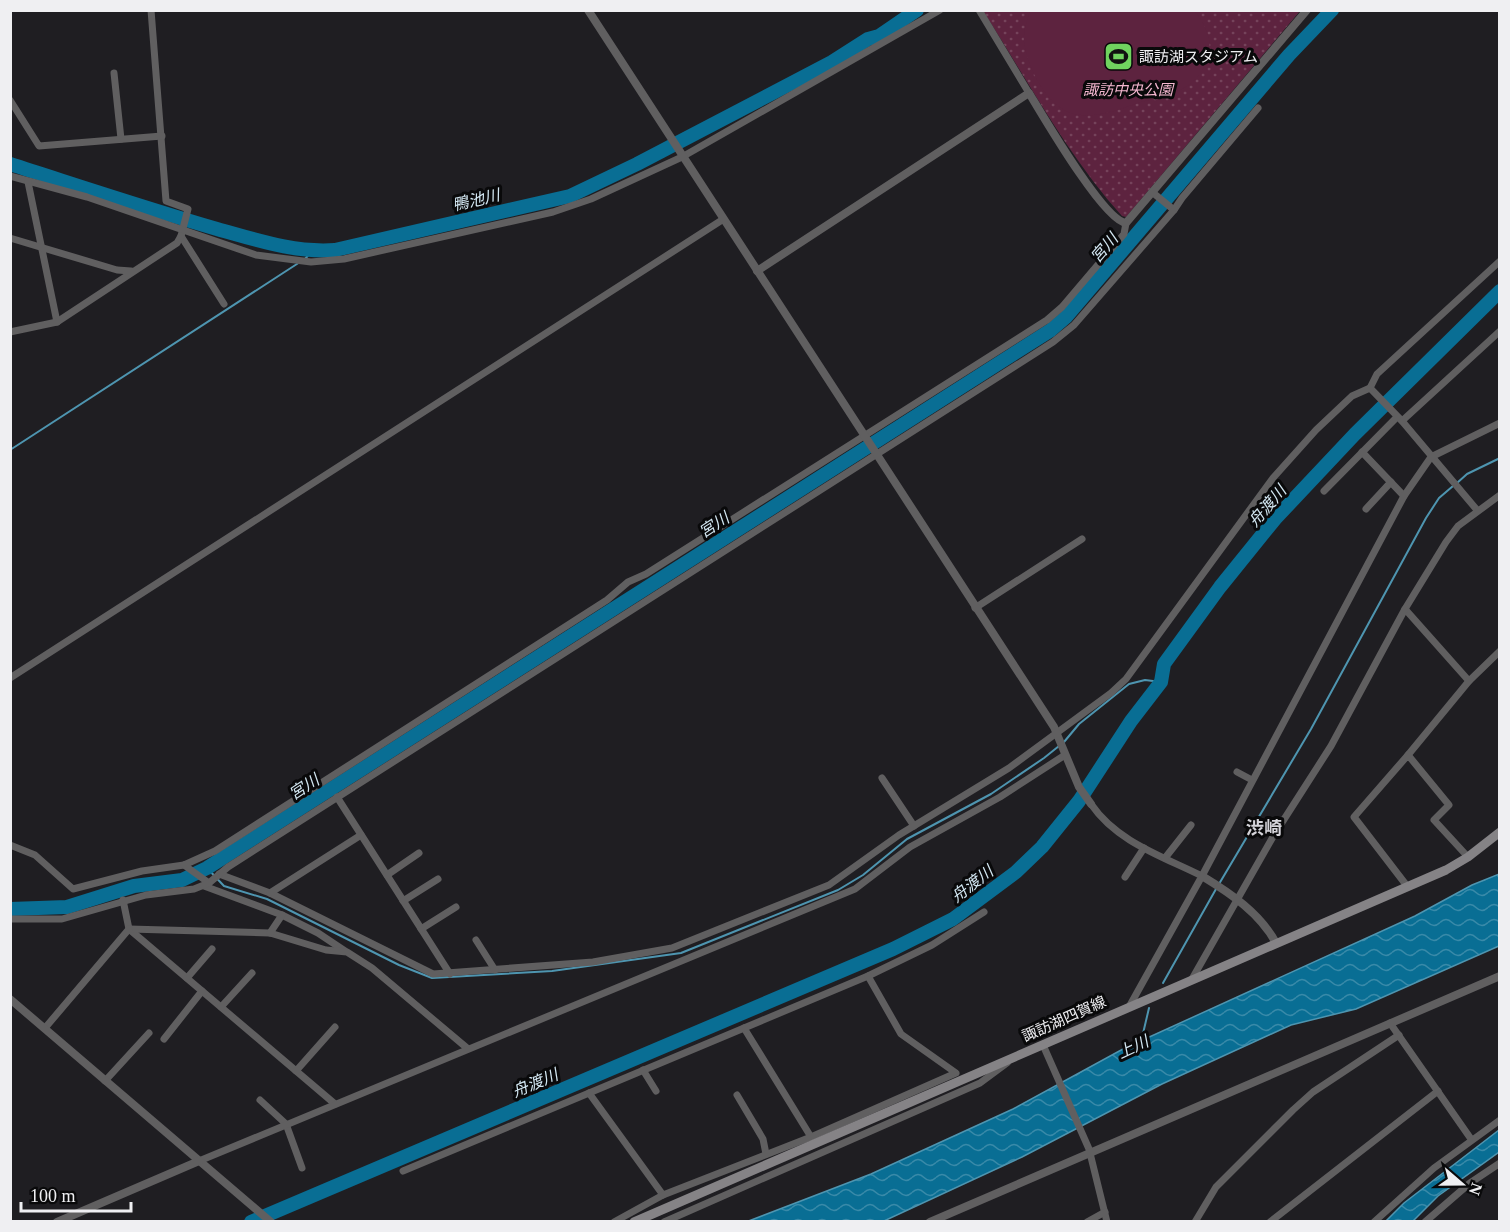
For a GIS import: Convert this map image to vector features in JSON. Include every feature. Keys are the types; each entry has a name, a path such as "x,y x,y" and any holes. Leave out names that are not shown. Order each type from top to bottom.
{"main road":[{"name":"諏訪湖四賀線","path":"634,1221 1011,1059 1044,1047 1192,979 1446,870 1468,857 1500,832"}],"street":[{"path":"10,332 57,322 131,271 177,243 188,209 166,201 151,10"},
{"path":"588,10 1057,734 1079,787 1091,804 1111,828 1144,848 1202,876 1238,899 1258,918 1276,943"},
{"path":"10,176 87,197 181,233 256,255 311,262 344,259 553,212 591,199 682,155 940,10"},
{"path":"979,10 1029,93 1096,196 1119,221 1126,223"},
{"path":"10,845 35,855 73,889 142,871 186,866 215,851 607,600 628,582 646,574 1047,320 1075,292 1124,234 1126,223 1155,193 1307,10"},
{"path":"114,73 121,139"},
{"path":"757,272 1029,93"},
{"path":"10,100 39,146 162,136"},
{"path":"10,919 62,919 123,900 206,883 337,797 636,608 753,530 1053,342 1074,325 1258,108"},
{"path":"28,182 57,322"},
{"path":"1155,193 1173,209"},
{"path":"10,678 722,220"},
{"path":"181,233 224,304"},
{"path":"10,238 117,270 131,271"},
{"path":"219,874 270,894 433,974 593,962 672,948 829,885 914,826 985,784 1057,734 1126,679 1273,478 1316,430 1352,396 1371,389 1377,374 1500,261"},
{"path":"1324,491 1398,417 1500,331"},
{"path":"1371,389 1398,417 1477,510"},
{"path":"1129,1007 1325,648 1342,608 1404,496 1431,457 1500,423"},
{"path":"1362,452 1404,496"},
{"path":"1366,509 1391,482"},
{"path":"1192,979 1331,746 1405,609 1446,542 1458,526 1500,495"},
{"path":"975,608 1082,539"},
{"path":"1405,609 1469,681"},
{"path":"1407,886 1354,817 1469,681 1500,651"},
{"path":"57,1221 467,1048 855,889 910,847 1000,797 1065,755"},
{"path":"1408,755 1449,805 1434,820 1468,857"},
{"path":"1238,772 1252,780"},
{"path":"882,778 914,826"},
{"path":"337,797 450,974"},
{"path":"1165,858 1191,825"},
{"path":"270,894 360,835"},
{"path":"1125,877 1144,848"},
{"path":"387,875 419,853"},
{"path":"186,866 206,883 318,933 372,968 467,1048"},
{"path":"403,901 438,879"},
{"path":"123,900 129,929 335,1104"},
{"path":"421,929 456,907"},
{"path":"403,1171 868,975 932,945 984,912"},
{"path":"270,933 282,915"},
{"path":"129,929 270,933 326,950 347,952"},
{"path":"45,1028 129,929"},
{"path":"476,940 495,970"},
{"path":"187,978 212,949"},
{"path":"221,1007 252,973"},
{"path":"614,1221 663,1196 811,1137 956,1072 902,1034 868,975"},
{"path":"930,1221 1497,978"},
{"path":"164,1039 202,991"},
{"path":"10,999 271,1221"},
{"path":"1390,1023 1471,1139"},
{"path":"297,1071 335,1027"},
{"path":"744,1028 811,1137"},
{"path":"105,1081 148,1033"},
{"path":"1195,1221 1215,1187 1293,1110 1323,1085 1399,1035"},
{"path":"1044,1047 1090,1152 1107,1221"},
{"path":"664,1221 980,1083 1011,1059"},
{"path":"643,1070 656,1091"},
{"path":"1270,1221 1438,1091"},
{"path":"589,1093 663,1196"},
{"path":"737,1095 763,1139 762,1144 766,1154"},
{"path":"260,1100 286,1124 302,1168"},
{"path":"1374,1221 1434,1168 1500,1120"},
{"path":"1425,1221 1470,1183 1500,1163"},
{"path":"1088,1221 1105,1212"}],"green space":[{"name":"諏訪湖スタジアム","path":"1194,10 1205,26 1209,37 1208,56 1198,77 1191,84 1173,93 1108,112 1091,115 1074,114 1064,110 1047,95 1029,63 1024,34 1030,11"},
{"name":"諏訪中央公園","path":"983,11 1300,11 1126,217 1122,216 1083,168"}],"water":[{"name":"上川","path":"1499,874 1499,946 1356,1009 1291,1025 1162,1084 1022,1157 884,1221 746,1222 871,1174 1013,1109 1123,1049 1415,916 1472,885"},
{"path":"1499,1130 1499,1152 1438,1196 1413,1221 1386,1221 1404,1203"}],"waterway":[{"name":"鴨池川","path":"903,10 906,16"},
{"name":"鴨池川","path":"10,164 165,214 261,241 305,250 335,250 570,196 637,164 832,62 868,39 879,36 917,10"},
{"name":"宮川","path":"10,909 67,907 134,886 182,880 207,868 1051,330 1066,317 1289,55 1332,10"},
{"name":"鴨池川","path":"305,259 311,252"},
{"path":"10,450 300,262"},
{"name":"舟渡川","path":"251,1222 893,949 953,919 1016,872 1042,847 1079,801 1131,721 1161,682 1164,664 1220,587 1275,519 1355,434 1500,291"},
{"path":"1457,483 1467,474 1500,458"},
{"path":"1219,884 1311,729 1426,518 1439,498 1453,486"},
{"path":"207,868 224,886 267,899 399,965 432,978 552,971 681,953 838,890 863,875 907,839 991,794 1044,758 1064,742 1079,724 1129,684 1145,680 1161,682"},
{"path":"1163,983 1216,889"},
{"name":"上川","path":"1141,1042 1149,1008"}],"place":[{"name":"諏訪湖スタジアム","path":"1118,57"}],"district":[{"name":"渋崎","path":"1264,828"}]}
